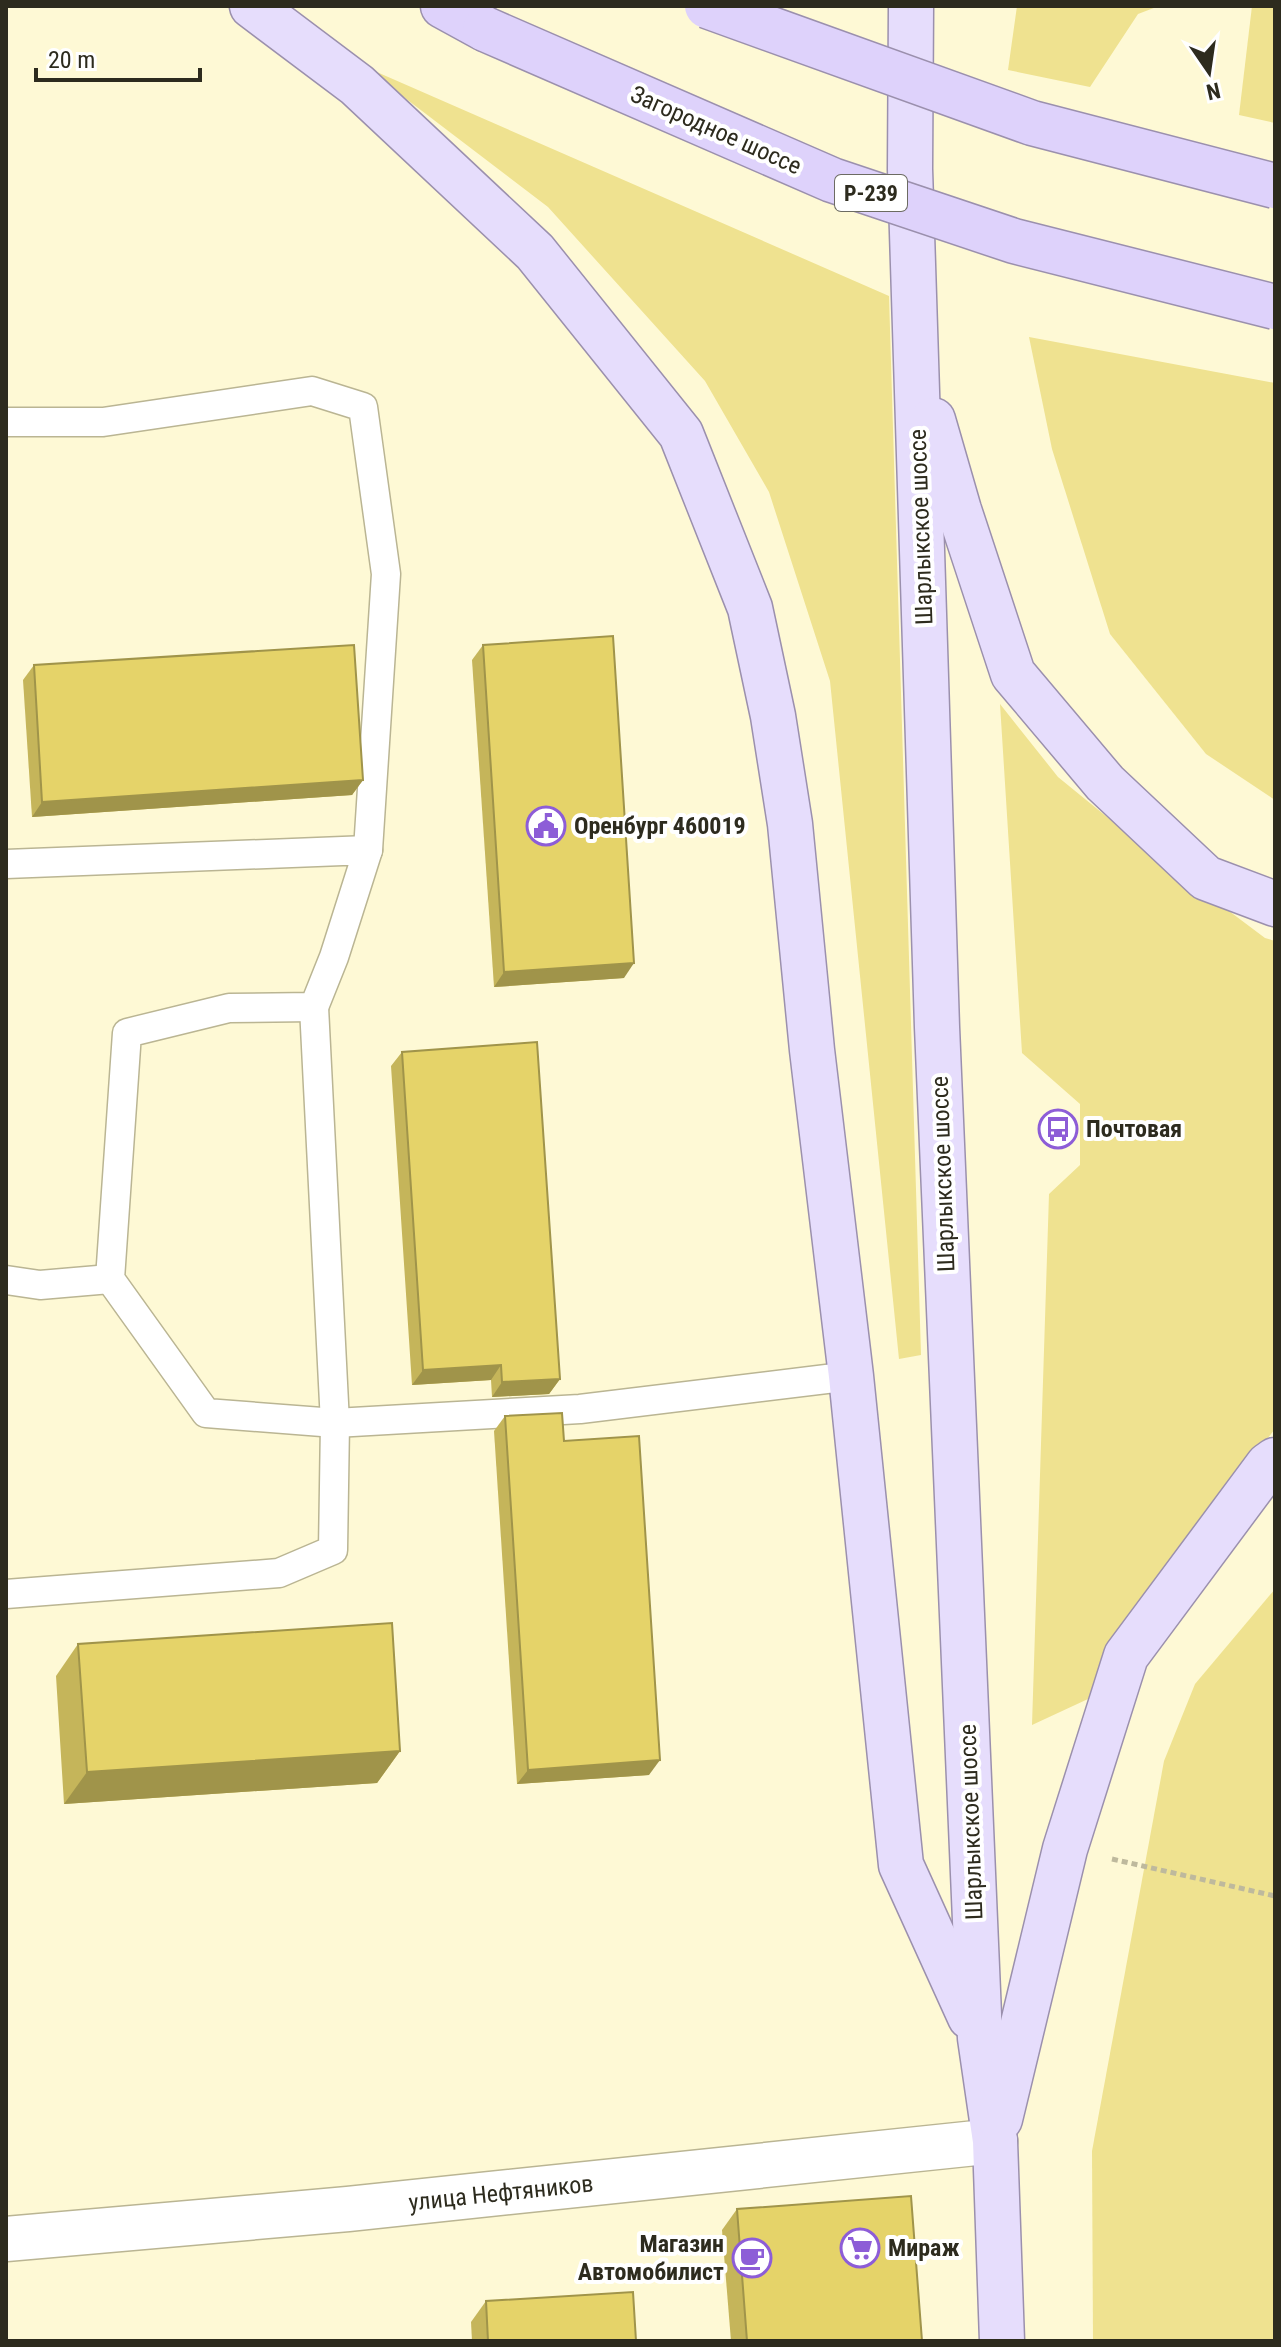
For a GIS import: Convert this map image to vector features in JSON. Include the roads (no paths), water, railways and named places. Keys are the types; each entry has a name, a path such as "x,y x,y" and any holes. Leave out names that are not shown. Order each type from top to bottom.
{"highway":[{"name":"Загородное шоссе","path":"443,6 485,29 832,180 1014,241 1275,307"},
{"path":"707,6 1032,123 1275,186"}],"main road":[{"path":"252,6 357,85 535,252 681,434 750,608 773,716 790,824 901,1865 980,2038"},
{"name":"Шарлыкское шоссе","path":"911,6 910,169 938,1043 980,2038 995,2141 1002,2341"},
{"path":"915,360 959,510 1013,674 1105,783 1206,878 1275,904"},
{"path":"995,2141 1065,1849 1126,1656 1268,1465 1275,1460"}],"street":[{"name":"улица Нефтяников","path":"6,2239 348,2209 995,2141"}],"lane":[{"path":"6,422 103,422 312,391 363,407 386,574 368,850 334,957 314,1007 335,1423 333,1550 279,1573 6,1594"},
{"path":"6,864 368,850"},
{"path":"314,1007 229,1008 127,1033 110,1279 206,1413 335,1423 580,1409 851,1376"},
{"path":"6,1280 40,1285 110,1279"}],"place":[{"name":"Оренбург 460019","path":"546,826"},
{"name":"Почтовая","path":"1058,1129"},
{"name":"Мираж","path":"860,2248"},
{"name":"Магазин Автомобилист","path":"752,2258"}]}
